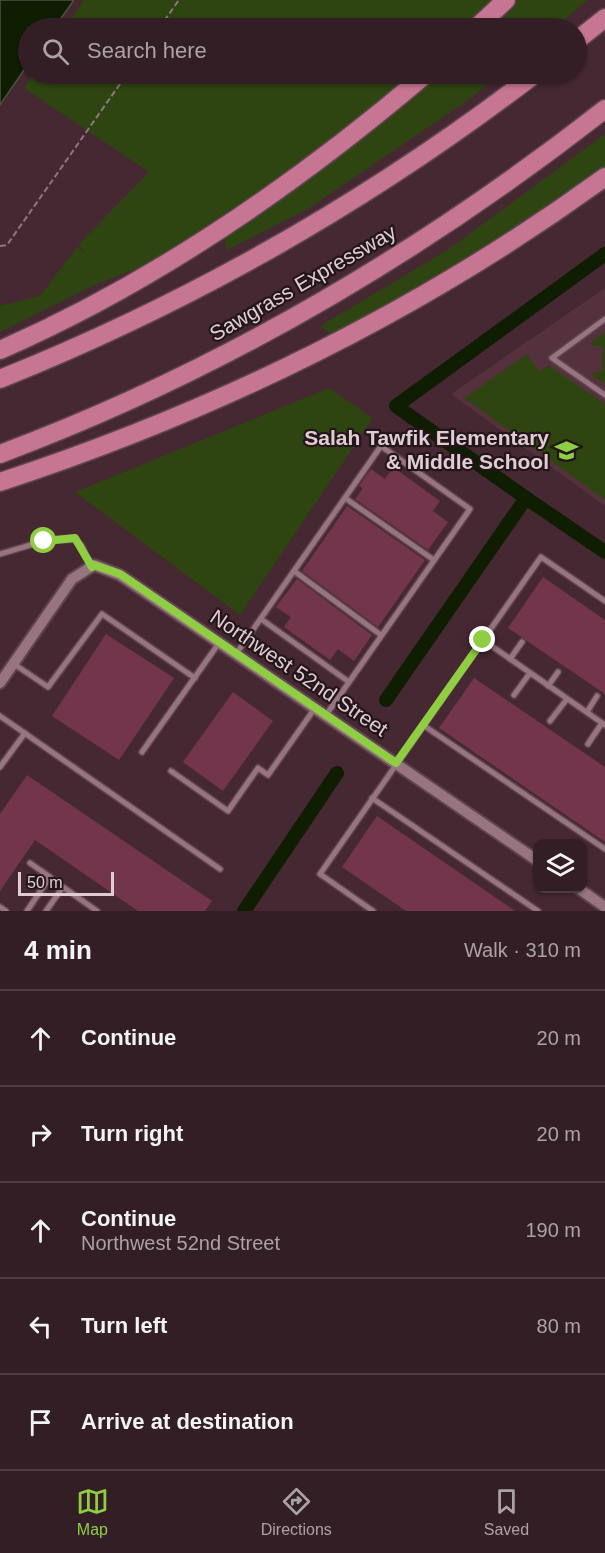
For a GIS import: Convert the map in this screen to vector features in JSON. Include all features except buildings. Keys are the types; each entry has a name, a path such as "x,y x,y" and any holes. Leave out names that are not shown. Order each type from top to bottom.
{"highway":[{"path":"487,18 506,0"},
{"path":"587,32 605,18"},
{"path":"0,350 103,298 240,216 350,136 414,84"},
{"path":"0,379 149,314 273,248 450,137 522,84"},
{"name":"Sawgrass Expressway","path":"0,454 156,388 292,319 463,213 605,109"},
{"path":"0,482 167,420 300,361 434,289 535,226 605,177"}],"street":[{"name":"Northwest 52nd Street","path":"93,566 120,574 533,858"},
{"path":"0,683 72,579 93,566"},
{"path":"585,893 605,907"}],"lane":[{"path":"605,319 552,358 605,395"},
{"path":"236,654 381,446 470,509 326,716"},
{"path":"345,498 434,560"},
{"path":"0,554 44,541 75,538 93,566"},
{"path":"373,911 320,874 541,557 605,601"},
{"path":"294,571 381,635"},
{"path":"13,664 48,687 102,614 195,678"},
{"path":"261,618 349,682"},
{"path":"483,640 604,724 588,744"},
{"path":"510,659 522,642"},
{"path":"142,752 219,643"},
{"path":"548,686 558,672"},
{"path":"514,694 530,673"},
{"path":"586,712 597,696"},
{"path":"550,721 567,699"},
{"path":"171,771 228,812 258,768 268,775 315,708"},
{"path":"0,716 220,868"},
{"path":"423,725 605,849"},
{"path":"0,767 25,733"},
{"path":"372,798 538,911"},
{"path":"27,911 50,877 30,863"},
{"path":"46,911 63,887 97,911"},
{"path":"0,907 6,911"}],"path":[{"path":"166,18 179,0"},
{"path":"0,246 7,244 120,84"}],"shaded area":[{"path":"0,0 74,0 61,18 18,18 18,79 0,105"},
{"name":"Salah Tawfik Elementary & Middle School","path":"605,288 605,506 451,394"}],"green space":[{"path":"84,0 495,0 476,18 71,18"},
{"path":"517,0 588,0 566,18 498,18"},
{"path":"27,84 404,84 370,115 236,209 146,265 94,285 0,332 0,306 40,296 77,247 86,254 78,245 149,172 24,88"},
{"path":"428,84 488,84 468,100 311,207 227,250 224,237 308,179"},
{"path":"605,134 605,170 439,280 335,338 320,326 449,249"},
{"path":"605,332 605,384 590,374 602,371 602,346 591,346 593,340"},
{"path":"527,354 540,372 548,365 605,404 605,500 464,398"},
{"path":"329,388 373,418 240,615 75,492"}],"waterway":[{"path":"386,700 526,498 396,406 605,254"},
{"path":"526,498 605,552"},
{"path":"244,911 337,773"}],"place":[{"name":"Salah Tawfik Elementary & Middle School","path":"567,450"}],"route":[{"path":"44,541 75,538 92,567 94,565 120,574 396,763 483,640"}]}
